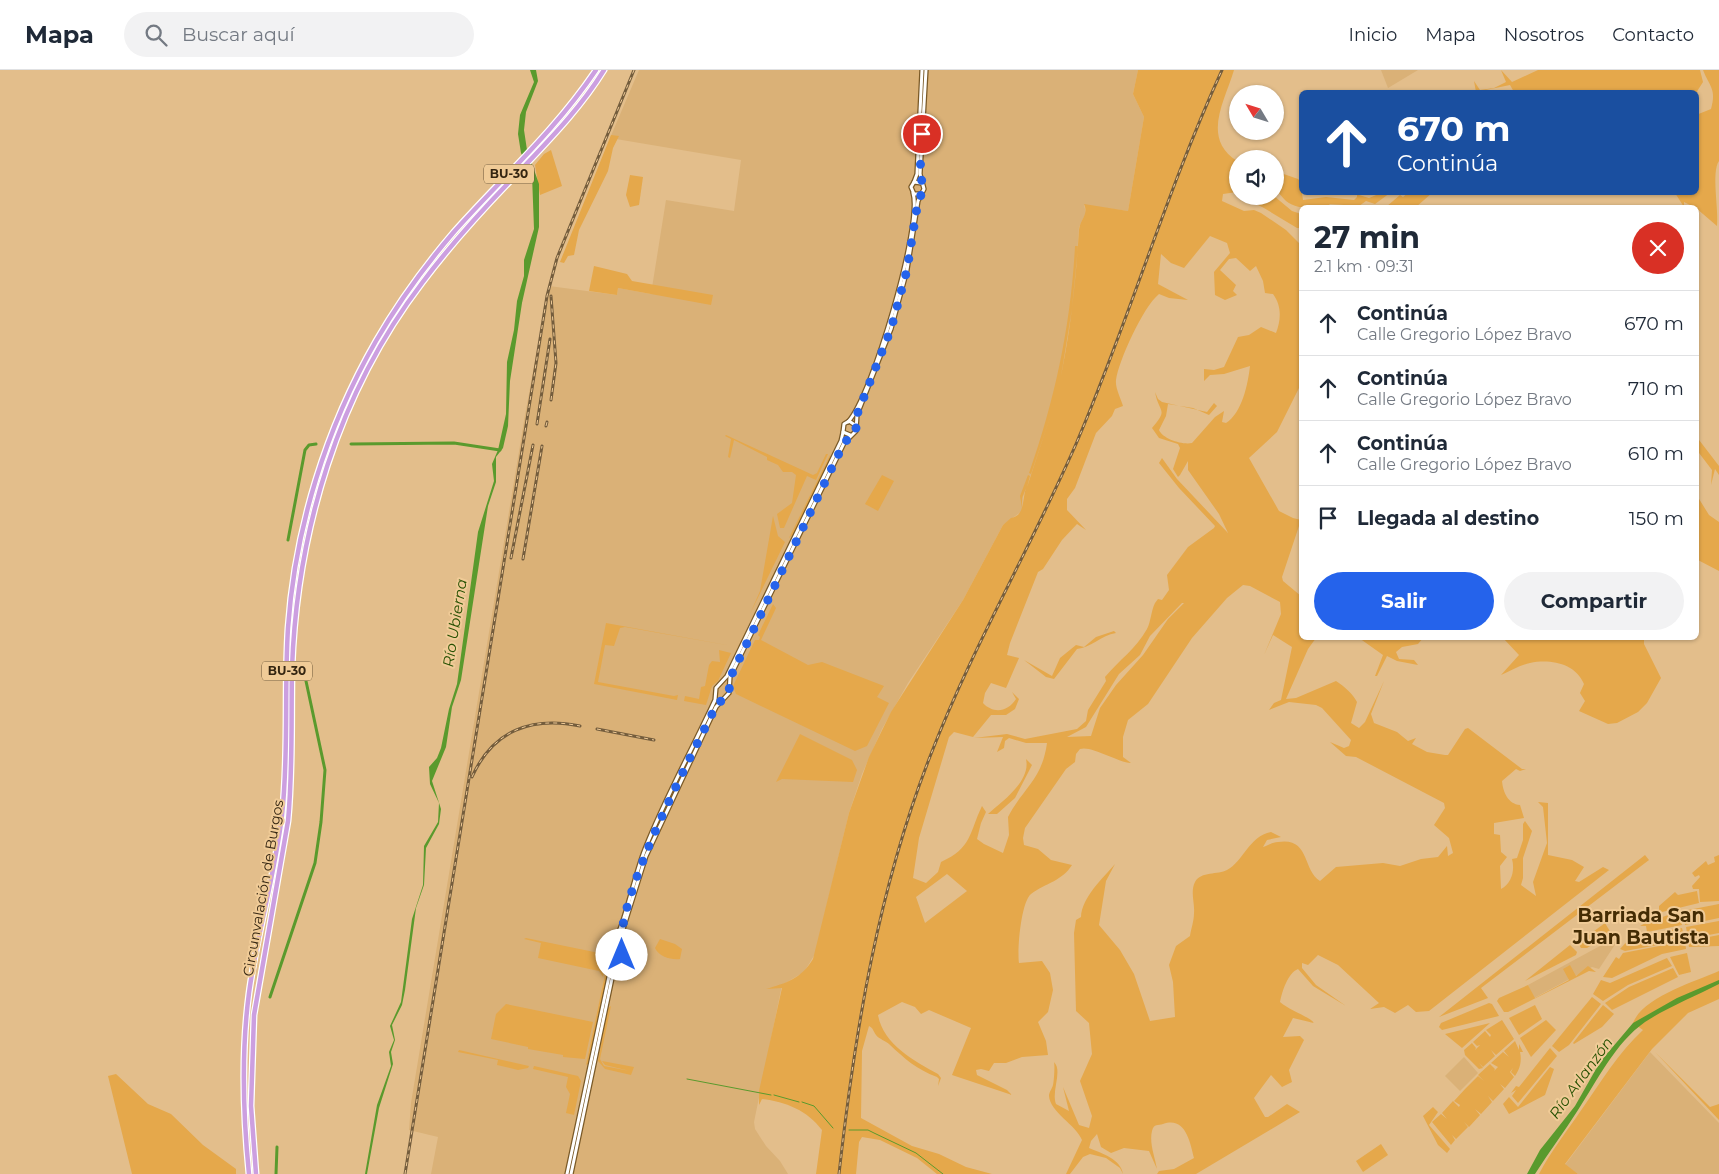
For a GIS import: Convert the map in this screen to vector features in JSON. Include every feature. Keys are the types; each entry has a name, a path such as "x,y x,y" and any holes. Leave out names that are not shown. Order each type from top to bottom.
{"highway":[{"name":"Circunvalación de Burgos","path":"249,1174 243,1088 247,1017 253,969 282,815 288,626 294,574 305,520 332,431 362,365 409,290 440,248 546,135 596,70"},
{"name":"Circunvalación de Burgos","path":"256,1174 251,1106 254,1015 288,821 291,789 292,668 295,622 311,521 333,447 364,378 388,333 420,285 476,217 569,118 604,70"}],"main road":[{"path":"569,1174 611,960 609,954 616,942 629,893 647,844 716,695 716,688 721,684 820,484 843,432 843,426 855,413 869,381 895,306 909,242 914,204 911,187 917,174 924,70"},
{"path":"569,1174 614,970 622,957 620,942 627,913 648,850 716,706 729,693 728,687 734,669 844,443 855,432 855,425 896,313 907,270 921,194 924,189 920,174 924,70"},
{"path":"914,182 922,184"},
{"path":"913,193 921,194"},
{"path":"848,422 855,425"},
{"path":"843,432 850,435"},
{"path":"721,684 728,687"},
{"path":"716,695 723,698"},
{"path":"612,949 617,948 621,952"},
{"path":"611,960 619,960"}],"shaded area":[{"path":"530,70 536,70 538,81 526,112 524,130 527,150 539,184 539,227 522,303 510,381 508,426 503,448 496,457 496,482 488,506 461,680 452,707 446,747 432,781 441,809 439,824 426,848 424,885 416,908 405,990 402,1005 392,1025 395,1040 391,1052 393,1064 379,1108 367,1174 365,1174 377,1105 391,1066 389,1052 394,1040 390,1026 401,1002 412,919 423,885 424,846 438,822 439,803 430,784 429,767 437,758 441,748 449,709 457,684 478,532 494,481 492,464 498,450 506,414 507,362 514,330 517,301 524,276 524,260 534,229 532,175 521,153 518,134 520,115 534,82"},
{"path":"639,70 1138,70 1133,94 1144,117 1128,211 1084,205 1086,213 1079,227 1074,300 1063,365 1046,431 1023,497 1022,511 1003,525 963,600 908,683 882,729 862,774 849,813 815,954 804,972 782,985 754,1122 755,1129 766,1146 780,1161 788,1174 431,1174 438,1137 409,1130 411,1103 525,415 549,286 617,295 618,288 651,294 666,200 734,211 741,160 610,138"},
{"path":"1138,70 1234,70 1219,118 1218,130 1220,141 1229,154 1229,193 1223,194 1222,201 1244,211 1254,210 1261,213 1286,230 1299,243 1299,388 1277,432 1249,458 1279,511 1299,520 1299,526 1282,577 1283,581 1299,594 1299,640 1315,640 1308,649 1286,699 1296,698 1336,681 1348,690 1357,702 1351,723 1359,728 1365,722 1384,681 1371,714 1374,723 1397,732 1408,741 1416,738 1412,744 1427,752 1445,755 1448,755 1465,729 1468,728 1522,769 1526,769 1520,771 1516,769 1502,781 1507,797 1512,802 1520,805 1524,818 1494,823 1494,834 1500,835 1501,852 1507,857 1500,866 1501,889 1512,876 1512,859 1517,858 1523,840 1523,824 1525,821 1532,831 1523,858 1521,885 1536,896 1533,882 1547,843 1543,807 1538,802 1548,803 1548,855 1572,860 1584,867 1575,881 1579,882 1603,867 1609,870 1429,1011 1416,1012 1408,1005 1395,1013 1384,1007 1370,1009 1379,1003 1338,965 1318,955 1308,965 1302,963 1302,968 1316,985 1346,1006 1313,986 1298,969 1291,974 1280,1002 1314,1023 1293,1018 1283,1037 1300,1036 1304,1040 1289,1070 1292,1082 1282,1087 1271,1075 1254,1098 1265,1117 1268,1117 1287,1104 1300,1112 1196,1174 1157,1174 1159,1171 1174,1169 1194,1158 1191,1144 1185,1132 1177,1124 1170,1122 1155,1126 1152,1131 1152,1145 1157,1169 1149,1151 1124,1148 1111,1153 1101,1147 1097,1134 1091,1141 1089,1148 1115,1160 1119,1164 1123,1174 1120,1168 1106,1158 1090,1154 1083,1157 1070,1174 1066,1174 1082,1140 1079,1134 1050,1102 1049,1093 1053,1086 1054,1062 1057,1071 1056,1104 1069,1111 1063,1087 1079,1125 1089,1128 1092,1116 1080,1081 1092,1054 1089,1023 1076,1011 1074,933 1076,920 1081,917 1089,895 1115,864 1106,881 1099,925 1120,950 1134,974 1150,1021 1175,1017 1173,982 1169,965 1176,946 1190,936 1194,916 1193,890 1195,882 1201,876 1223,872 1233,866 1257,838 1263,834 1271,832 1281,837 1267,840 1263,847 1276,842 1296,844 1301,849 1314,876 1320,881 1336,867 1383,863 1400,866 1421,859 1438,857 1447,846 1448,856 1453,853 1449,838 1434,825 1445,808 1444,803 1356,757 1346,756 1330,742 1344,748 1349,746 1351,740 1322,708 1316,705 1289,702 1269,710 1274,703 1281,700 1292,647 1273,635 1264,655 1281,614 1280,602 1250,586 1243,585 1227,598 1192,638 1148,704 1128,720 1123,737 1123,757 1131,763 1091,749 1080,749 1076,754 1075,762 1066,769 1025,828 1024,845 1038,849 1051,860 1072,865 1059,878 1031,894 1025,906 1020,927 1019,963 1042,961 1050,973 1053,990 1048,1012 1038,1022 1046,1041 1048,1055 1022,1057 1006,1063 994,1063 989,1071 976,1070 977,1075 1007,1090 1012,1095 952,1075 971,1028 929,1010 921,1014 915,1007 902,1002 878,1015 886,1035 893,1043 910,1057 938,1074 941,1078 938,1086 939,1079 937,1077 911,1063 877,1036 869,1026 862,1051 861,1118 912,1146 939,1154 966,1167 992,1174 937,1174 917,1158 880,1140 862,1137 859,1142 856,1174 816,1174 822,1130 810,1117 788,1105 762,1099 759,1105 759,1091 782,988 766,989 798,976 813,959 849,813 869,757 891,712 963,600 1003,525 1021,511 1020,496 1028,475 1030,476 1027,487 1051,414 1031,474 1029,473 1047,418 1066,333 1075,246 1078,246 1080,226 1085,214 1084,204 1128,211 1144,117 1133,94","holes":["1210,236 1227,243 1230,253 1214,272 1215,295 1225,300 1237,295 1233,291 1236,285 1220,270 1229,259 1236,258 1250,271 1256,266 1263,281 1265,293 1273,294 1278,303 1280,313 1276,333 1261,327 1249,335 1238,337 1224,367 1214,370 1204,369 1204,381 1210,375 1224,374 1250,366 1246,389 1240,405 1232,418 1226,423 1222,422 1224,411 1215,417 1192,443 1173,441 1161,433 1159,430 1166,416 1168,404 1179,406 1162,402 1158,399 1155,392 1161,414 1152,428 1159,438 1178,444 1180,448 1173,469 1178,477 1188,461 1188,470 1219,514 1228,533 1177,479 1162,458 1159,463 1179,488 1215,526 1214,528 1188,547 1167,575 1169,590 1162,600 1158,599 1155,603 1143,636 1105,677 1106,681 1088,710 1086,721 1077,729 1025,739 1007,734 974,738 1003,737 997,752 1004,748 1005,741 1009,738 1026,743 1047,743 1041,766 1008,817 1009,835 1003,853 977,839 986,812 982,806 968,839 959,851 941,862 938,872 926,883 913,878 919,838 949,737 954,732 973,737 991,715 1006,715 1015,709 1019,699 1012,692 1016,699 1009,707 1000,710 991,709 983,703 985,693 991,683 1006,688 1019,658 1007,655 1010,643 1038,572 1043,569 1062,540 1077,524 1086,530 1067,510 1067,499 1075,488 1096,433 1112,416 1115,409 1123,406 1117,390 1116,380 1133,334 1146,310 1159,294 1169,298 1188,300 1158,284 1161,254 1171,263 1184,268","1077,252 1075,281 1072,308","1072,308 1066,348 1061,376","1026,488 1022,507 1022,498","1184,603 1168,619 1143,655 1116,685 1100,708 1091,736 1067,737 1086,727 1119,674 1140,655 1150,636","947,874 967,891 925,923 916,897"]},
{"path":"1381,70 1418,70 1388,88"},
{"path":"1501,70 1512,82 1538,70 1700,70 1703,82 1698,90 1513,90 1510,85 1486,90 1480,90 1494,88 1506,82"},
{"path":"1703,70 1719,70 1719,161 1715,182 1717,226 1699,211 1699,205 1690,205 1684,202 1683,205 1676,195 1699,195 1699,114 1711,109 1713,102 1712,88"},
{"path":"1474,81 1480,90 1476,90"},
{"path":"611,135 619,136 613,148 608,171 579,230 574,255 568,256 564,263 560,262"},
{"path":"551,150 562,186 540,195 535,165 544,154"},
{"path":"1284,174 1299,180 1299,195 1302,195 1303,200 1326,197 1354,200 1357,195 1369,198 1376,195 1387,195 1375,204 1366,201 1360,205 1329,204 1299,205 1299,207 1284,199"},
{"path":"630,175 643,177 639,205 630,207 626,195"},
{"path":"1400,195 1403,197 1405,195 1430,195 1418,205 1388,205"},
{"path":"1284,204 1292,211 1299,213 1299,228 1258,205"},
{"path":"594,266 627,274 632,281 713,295 711,305 618,288 617,295 589,291"},
{"path":"1214,403 1217,406 1209,415 1197,410 1207,412"},
{"path":"726,435 813,475 817,473 826,454 828,454 816,480 807,476 784,528 780,528 777,514 792,503 796,475 792,472 783,472 778,465 767,460 767,457 734,440 730,458 728,457 731,439"},
{"path":"1699,440 1719,466 1719,475 1715,469 1711,485 1712,470 1699,453"},
{"path":"830,455 831,458 793,535 789,538"},
{"path":"882,475 894,481 878,511 865,504"},
{"path":"1699,499 1709,515 1719,522 1719,571 1699,561"},
{"path":"773,516 778,536 785,542 750,614 760,591"},
{"path":"773,604 776,608 761,640 808,665 822,662 884,686 877,697 889,703 867,746 855,751 736,694 733,686 755,640 759,640 760,637 758,635"},
{"path":"606,623 732,646 625,627 620,628 614,646 605,645 598,682 674,696 678,695 677,700 594,684"},
{"path":"1114,631 1116,633 1087,646 1082,648 1077,649 1054,679 1046,677 1024,660 1052,676 1060,658 1076,645 1084,647 1096,637"},
{"path":"1362,640 1421,640 1418,644 1402,647 1396,652 1399,659 1414,660 1418,665 1397,661 1387,656 1377,676 1375,676 1383,655"},
{"path":"1505,640 1644,640 1644,644 1661,678 1647,703 1638,712 1617,723 1608,724 1579,711 1585,701 1580,693 1584,684 1575,671 1568,667 1554,662 1538,662 1523,665 1501,675 1519,655"},
{"path":"719,650 731,653 718,681 712,686 706,705 684,701 685,696 699,699 701,687 705,686 709,665 712,661 720,662"},
{"path":"800,734 852,760 857,770 853,782 782,779 776,782"},
{"path":"1026,759 1032,765 1015,798 997,814 988,814 1008,797 1020,783 1026,767"},
{"path":"1645,855 1649,860 1481,988 1488,998 1439,1017"},
{"path":"1719,855 1719,901 1700,902 1699,889 1693,889 1692,886 1700,877 1699,875 1695,877 1692,873 1706,861 1708,865 1715,862 1714,857"},
{"path":"1697,891 1699,903 1662,912 1659,910 1659,906 1675,892 1678,895"},
{"path":"1719,904 1719,918 1685,925 1683,911"},
{"path":"1679,911 1682,925 1647,932 1646,926 1640,926 1658,916 1657,919"},
{"path":"1719,921 1719,933 1688,939 1686,927"},
{"path":"1605,923 1611,933 1587,948 1581,948 1578,943"},
{"path":"1682,928 1685,940 1625,951 1620,949 1631,937"},
{"path":"1719,935 1719,946 1689,947 1688,941"},
{"path":"524,939 599,953 597,955 601,956 606,963 603,977 599,971 538,958 541,943"},
{"path":"660,939 675,944 682,949 680,959 673,959 659,954 655,948"},
{"path":"1611,940 1616,943 1599,969 1592,967 1534,998 1528,985"},
{"path":"1685,941 1686,949 1662,954 1612,978 1603,977 1616,957 1619,959 1623,953"},
{"path":"1570,945 1577,952 1576,955 1525,981"},
{"path":"1687,953 1691,972 1679,975 1670,957"},
{"path":"1667,958 1672,966 1628,985 1603,1001 1593,994 1601,980 1610,983"},
{"path":"1570,965 1576,976 1588,966 1596,972 1589,971 1508,1012 1504,1012 1497,1001 1499,998 1528,985 1535,998 1569,980 1563,969"},
{"path":"1673,968 1678,977 1612,1010 1605,1003 1629,987"},
{"path":"606,970 608,974 589,1063 586,1065"},
{"path":"1719,971 1719,999 1688,1013 1652,1049 1565,1164 1578,1174 1539,1174 1610,1068 1643,1030 1633,1023 1639,1014 1647,1005 1670,991"},
{"name":"Río Arlanzón","path":"1719,980 1719,984 1663,1012 1634,1031 1607,1063 1535,1174 1527,1174 1540,1150 1575,1106 1600,1062 1633,1023 1677,998"},
{"path":"1592,997 1601,1004 1569,1045 1559,1052 1552,1046"},
{"path":"1489,1003 1492,1004 1499,1016 1442,1030 1439,1027 1441,1023"},
{"path":"506,1004 593,1022 585,1059 563,1057 563,1055 528,1049 528,1047 491,1039 496,1014"},
{"path":"1535,1005 1542,1019 1519,1035 1509,1018"},
{"path":"1603,1005 1614,1014 1602,1027 1574,1044 1573,1043"},
{"path":"611,1006 600,1059 604,1066 630,1071 605,1065 602,1061 634,1067 631,1075 605,1069 598,1061 608,1008"},
{"path":"1502,1020 1514,1039 1496,1055 1491,1050 1495,1056 1483,1067 1479,1063 1483,1068 1479,1069 1465,1055 1464,1050 1472,1043 1476,1048 1475,1050 1480,1045 1477,1046 1473,1042 1485,1031 1490,1037 1491,1035 1486,1030"},
{"path":"1546,1020 1556,1030 1531,1057 1520,1038"},
{"path":"1490,1023 1462,1048 1445,1034"},
{"path":"1515,1041 1519,1050 1519,1044 1523,1052 1520,1052 1520,1065 1515,1076 1511,1072 1513,1068 1510,1072 1514,1077 1505,1088 1500,1084 1504,1089 1493,1101 1488,1096 1492,1102 1481,1114 1475,1109 1480,1115 1469,1127 1464,1122 1468,1127 1456,1139 1452,1135 1455,1140 1451,1145 1432,1122 1441,1114 1447,1119 1442,1113 1453,1101 1459,1107 1460,1105 1454,1101 1478,1076 1484,1081 1478,1075 1490,1064 1495,1069 1494,1071 1498,1067 1491,1063 1503,1052 1509,1057 1504,1051"},
{"path":"1550,1048 1557,1056 1518,1103 1512,1096 1516,1090 1511,1093 1516,1086 1519,1087"},
{"path":"459,1050 529,1066 528,1068 518,1070 497,1065 498,1060 458,1052"},
{"path":"1650,1052 1719,1123 1719,1174 1578,1174 1565,1165"},
{"path":"1655,1052 1710,1107 1719,1104 1719,1120"},
{"path":"1464,1057 1478,1073 1460,1091 1445,1076"},
{"path":"534,1066 578,1076 581,1081 574,1115 566,1113 570,1094 566,1087 568,1077 533,1069"},
{"path":"1550,1067 1554,1069 1545,1095 1509,1114 1503,1104 1509,1097 1518,1107"},
{"path":"116,1074 148,1104 171,1114 203,1145 236,1169 236,1174 132,1174 108,1076"},
{"path":"1433,1107 1438,1112 1429,1125 1450,1149 1447,1153 1438,1145 1423,1116"},
{"path":"1381,1144 1388,1155 1363,1172 1356,1161"}],"waterway":[{"path":"351,444 454,443 500,450"},
{"path":"288,540 305,450 309,445 316,444"},
{"path":"270,997 315,863 321,822 325,770 303,667"},
{"path":"687,1079 771,1095"},
{"path":"774,1095 799,1102"},
{"path":"802,1102 814,1106 833,1128"},
{"path":"849,1130 868,1130 916,1153 943,1174"},
{"path":"276,1174 277,1147"}],"railway":[{"path":"405,1174 547,296 557,258 634,70"},
{"path":"839,1174 845,1120 871,961 883,909 912,805 964,676 1076,444 1183,163 1222,70"},
{"path":"551,296 556,363 551,400"},
{"path":"537,424 550,339"},
{"path":"546,426 547,422"},
{"path":"511,558 533,445"},
{"path":"523,559 542,446"},
{"path":"472,777 491,748 516,730 530,725 546,723 580,726"},
{"path":"597,729 654,740"}],"district":[{"name":"Barriada San Juan Bautista","path":"1641,926"}],"route":[{"path":"622,955 620,942 628,908 660,822 717,704 729,693 728,682 844,443 856,431 856,417 875,375 900,299 913,238 918,201 924,189 920,174 922,134"}],"water label":[{"name":"Río Ubierna","path":"455,623"}]}
